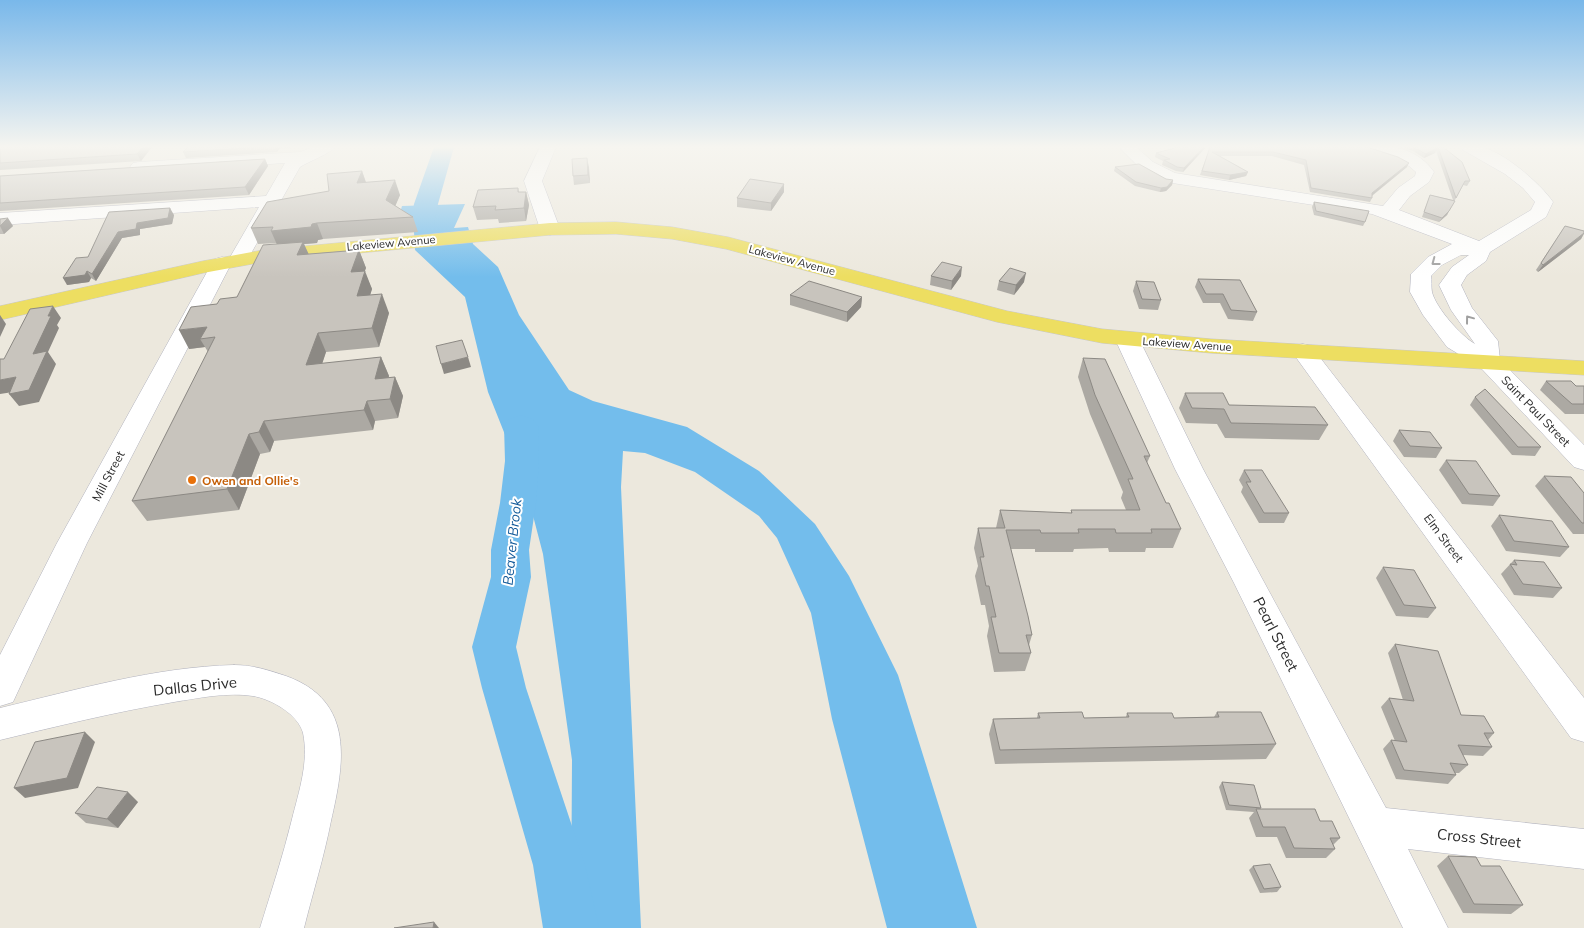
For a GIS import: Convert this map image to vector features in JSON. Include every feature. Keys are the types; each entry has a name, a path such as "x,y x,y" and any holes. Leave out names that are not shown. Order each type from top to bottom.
{"main road":[{"name":"Lakeview Avenue","path":"0,313 230,262 298,251 550,229 630,229 709,239 1032,323 1082,334 1127,339 1303,351 1584,368"}],"street":[{"name":"Mill Street","path":"0,691 14,638 72,543 230,262 277,190"},
{"path":"536,190 550,229"},
{"path":"1293,190 1388,212 1480,249"},
{"path":"1388,212 1406,190"},
{"path":"1480,249 1540,214 1544,202 1536,190"},
{"path":"0,219 271,201"},
{"name":"Saint Paul Street","path":"1480,249 1457,249 1435,261 1421,274 1420,292 1434,315 1455,342 1488,362 1584,461"},
{"path":"1480,249 1479,257 1459,271 1450,285 1462,310 1486,341 1488,362"},
{"name":"Pearl Street","path":"1127,339 1189,470 1254,592 1426,928"},
{"name":"Elm Street","path":"1303,351 1584,726"},
{"name":"Dallas Drive","path":"0,724 154,689 223,681 246,681 263,684 286,692 306,706 314,715 320,727 324,742 323,764 311,826 282,928"},
{"name":"Cross Street","path":"1374,826 1584,849"}],"water":[{"path":"465,204 454,228 468,227 473,244 498,267 519,315 569,390 593,401 687,427 759,471 815,524 849,576 898,675 977,928 887,928 832,719 811,613 777,538 759,516 695,472 645,453 623,451 621,487 641,928 571,928 572,760 543,554 525,485 488,392 465,297 415,250 414,232 399,216 402,206"}],"building":[{"path":"0,190 194,190 0,203"},
{"path":"390,190 386,200 413,217 317,223 312,224 311,227 271,231 273,227 251,228 267,202 329,191"},
{"path":"478,190 526,192 524,208 495,210 496,206 473,207"},
{"path":"742,190 780,190 771,203 737,198"},
{"path":"1325,190 1375,190 1372,193 1372,198"},
{"path":"1453,190 1460,190 1456,198"},
{"path":"1430,195 1455,201 1442,218 1424,212"},
{"path":"1314,202 1369,211 1365,222 1316,211"},
{"path":"170,208 168,218 137,223 136,229 118,232 92,274 87,271 85,275 63,278 76,258 88,257 109,212"},
{"path":"8,218 0,226 0,219"},
{"path":"1565,226 1584,231 1584,233 1543,265 1541,263"},
{"path":"303,242 297,255 359,250 351,272 365,271 357,296 382,294 372,328 318,333 306,365 381,357 375,379 395,377 390,399 367,401 364,410 264,421 259,432 249,434 227,489 132,501 215,337 200,339 207,327 179,330 191,307 217,304 220,299 237,297 263,245"},
{"path":"942,262 962,267 952,281 931,276"},
{"path":"1010,268 1026,273 1016,285 999,281"},
{"path":"1198,279 1240,280 1257,312 1231,310 1223,294 1206,294"},
{"path":"809,281 862,297 847,312 790,295"},
{"path":"1136,281 1154,282 1161,300 1142,299"},
{"path":"53,306 48,316 51,316 33,354 47,351 29,390 9,394 16,377 0,380 0,359 4,359 30,309"},
{"path":"462,340 468,357 441,364 436,346"},
{"path":"1083,358 1105,359 1150,456 1144,456 1166,503 1169,503 1181,529 1151,529 1152,533 1116,533 1115,529 1078,529 1079,533 1041,533 1040,530 1006,530 1032,635 1026,635 1031,653 999,653 991,617 996,617 989,586 986,586 980,557 984,557 978,528 1005,528 1000,510 1072,513 1071,510 1140,510 1128,479 1133,479 1095,395"},
{"path":"1546,381 1571,381 1576,386 1584,386 1584,404 1572,404"},
{"path":"1485,389 1541,447 1518,447 1475,397"},
{"path":"1185,393 1223,393 1229,405 1315,407 1328,425 1231,423 1224,409 1192,408"},
{"path":"1399,430 1430,432 1442,448 1410,446"},
{"path":"1446,460 1476,461 1500,496 1469,494"},
{"path":"1244,470 1262,470 1289,513 1264,513 1246,482 1251,482"},
{"path":"1544,476 1571,477 1584,493 1584,523 1582,523"},
{"path":"1499,515 1552,521 1569,547 1514,541"},
{"path":"1514,560 1544,562 1562,588 1523,584 1510,564 1517,565"},
{"path":"1383,567 1414,570 1436,608 1404,605"},
{"path":"1395,644 1438,651 1461,715 1484,716 1494,733 1484,733 1492,747 1458,745 1468,765 1450,763 1456,775 1404,770 1391,740 1407,742 1389,698 1414,701"},
{"path":"1082,712 1084,718 1129,717 1127,713 1172,713 1174,718 1219,717 1217,712 1261,712 1276,744 1000,750 993,719 1040,718 1038,713"},
{"path":"85,732 67,778 14,788 35,742"},
{"path":"1222,782 1254,785 1261,808 1229,805"},
{"path":"97,787 128,792 107,819 75,813"},
{"path":"1256,809 1315,809 1320,821 1332,821 1340,838 1330,838 1335,849 1294,848 1285,827 1263,827"},
{"path":"1448,856 1476,857 1481,866 1500,866 1523,905 1474,904"},
{"path":"1270,864 1281,887 1264,889 1253,866"},
{"path":"434,922 433,928 394,928"}],"waterway":[{"name":"Beaver Brook","path":"430,190 422,225 441,245"},
{"name":"Beaver Brook","path":"521,426 522,461 518,503 510,550 511,577 494,647 504,688 559,865 571,928"}],"place":[{"name":"Owen and Ollie's","path":"192,480"}]}
